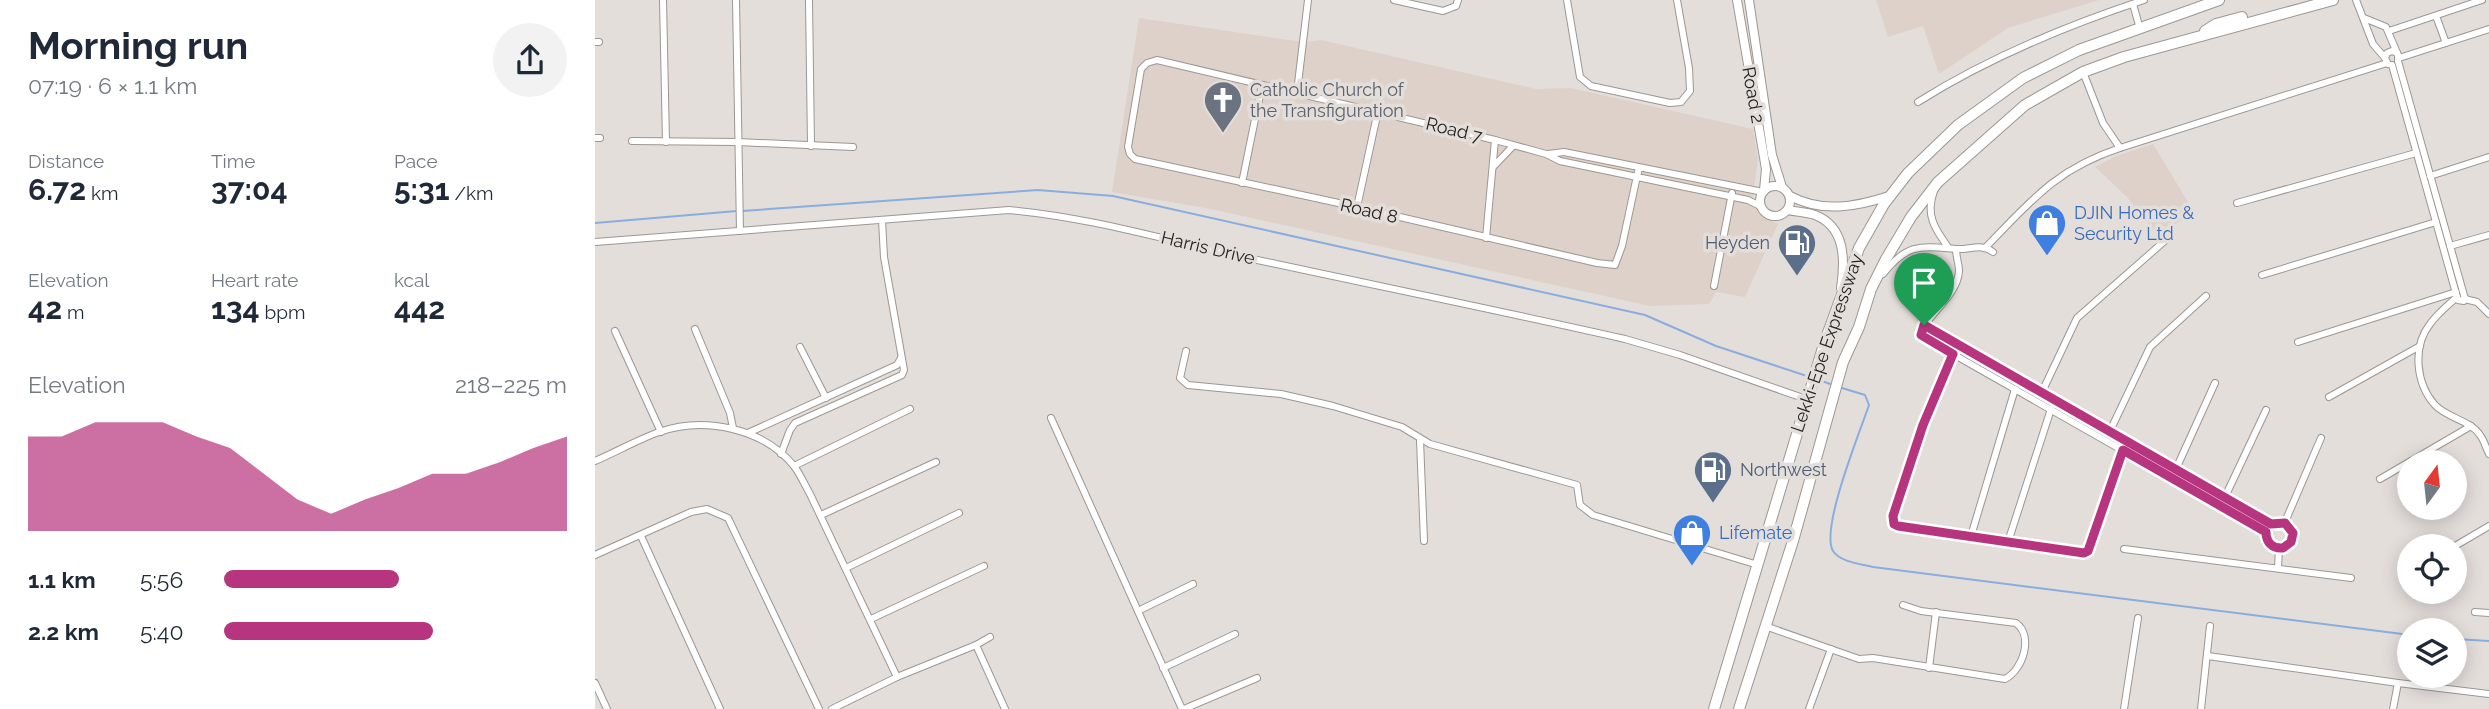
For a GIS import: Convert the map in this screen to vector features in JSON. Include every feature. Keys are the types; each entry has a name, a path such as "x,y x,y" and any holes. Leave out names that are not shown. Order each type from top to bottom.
{"highway":[{"name":"Lekki-Epe Expressway","path":"1714,709 1806,399 1840,297 1870,226 1892,195 1908,173 1938,143 2007,89 2079,50 2219,0"},
{"path":"2197,37 2216,24 2309,0"},
{"name":"Lekki-Epe Expressway","path":"1739,709 1793,541 1839,374 1871,289 1911,217 1938,182 2025,105 2083,72 2124,57 2333,0"}],"street":[{"path":"663,0 666,142"},
{"path":"736,0 740,230"},
{"path":"809,0 811,146"},
{"path":"1297,92 1308,0"},
{"path":"1394,0 1443,11 1456,6 1458,0"},
{"path":"1567,0 1580,77 1591,86 1670,103 1681,102 1690,91 1689,68 1677,0"},
{"name":"Road 2","path":"1737,0 1766,169 1764,191"},
{"name":"Road 2","path":"1749,0 1772,155 1782,187"},
{"path":"1918,102 1951,81 2042,37 2144,0"},
{"path":"2356,0 2374,44 2393,60 2450,246 2459,296"},
{"path":"2389,31 2482,0"},
{"path":"2133,4 2140,29"},
{"path":"2436,16 2446,43"},
{"path":"2364,18 2389,31 2393,60 2416,153 2459,296"},
{"path":"1986,247 2048,184 2101,154 2489,29"},
{"name":"Road 7","path":"1157,60 1495,140 1546,154 1560,162 1731,196 1762,207"},
{"name":"Road 8","path":"1157,60 1147,63 1141,69 1128,148 1135,159 1597,263 1615,265 1622,246 1639,168"},
{"path":"2083,72 2103,123 2120,148"},
{"path":"1242,183 1262,85"},
{"path":"1357,207 1378,111"},
{"path":"1486,238 1495,140"},
{"path":"632,141 853,147"},
{"path":"1493,167 1513,146"},
{"name":"Road 7","path":"1546,154 1564,152 1733,188 1764,191"},
{"path":"2237,203 2416,153"},
{"path":"2430,176 2489,157"},
{"path":"1605,169 1607,161"},
{"path":"1938,182 1932,198 1933,227 1948,247"},
{"path":"1790,196 1788,210 1784,214 1774,216 1765,211 1760,199 1764,191 1773,186 1782,187 1798,201 1829,206 1858,206 1892,195"},
{"path":"1714,286 1733,188"},
{"name":"Harris Drive","path":"595,242 1009,209 1089,221 1625,339 1680,355 1806,399"},
{"path":"1788,210 1817,216 1827,223 1840,241 1844,265 1840,297"},
{"path":"781,454 795,423 902,375 904,370 884,257 882,220"},
{"path":"2262,275 2437,222"},
{"path":"2450,246 2489,235"},
{"path":"2042,392 2077,318 2168,237"},
{"path":"1871,289 1888,268 1916,247 1986,247 1993,252"},
{"path":"1924,325 2271,524 2285,523 2291,529 2293,538 2288,546 2279,548 2270,545 2266,532 1921,335 1924,325 1947,298 1957,278 1959,270 1956,249"},
{"path":"2110,431 2150,347 2206,296"},
{"path":"2459,296 2429,324 2420,346 2419,373 2427,393 2441,410 2479,433 2489,454"},
{"path":"2298,342 2459,296 2477,302 2489,313"},
{"path":"695,329 730,413 733,428"},
{"path":"615,331 661,432"},
{"path":"1958,344 1923,425 1893,520 1898,526 2084,553 2088,551 2127,441"},
{"path":"2329,397 2420,346"},
{"path":"800,347 829,407"},
{"path":"1186,351 1180,378 1188,385 1281,394 1402,427 1420,440 1577,485 1580,505 1594,515 1758,565"},
{"path":"748,433 897,365 901,358"},
{"path":"872,376 877,386"},
{"path":"2176,469 2215,383"},
{"path":"1971,536 2015,389"},
{"path":"794,466 910,409"},
{"path":"2008,542 2051,409"},
{"path":"2225,497 2266,410"},
{"path":"1051,418 1183,709 1257,678"},
{"path":"595,461 661,432 692,426 733,428 748,433 781,454 794,466 821,515 897,677"},
{"path":"2380,479 2471,426"},
{"path":"2285,523 2321,438"},
{"path":"1420,440 1425,541"},
{"path":"821,515 936,462"},
{"path":"595,555 691,512 707,509 728,518 819,709"},
{"path":"846,568 959,513"},
{"path":"2266,532 2271,524"},
{"path":"2467,539 2489,526"},
{"path":"641,536 720,709"},
{"path":"2278,568 2279,548"},
{"path":"2124,549 2351,578"},
{"path":"871,619 984,566"},
{"path":"1138,611 1193,584"},
{"path":"1765,625 1859,659 1873,658 2005,679 2014,674 2019,666 2026,636 2023,628 2016,623 1921,611 1903,605"},
{"path":"1929,668 1936,612"},
{"path":"2475,612 2489,613"},
{"path":"2124,709 2138,618"},
{"path":"2201,709 2210,626"},
{"path":"1163,668 1235,634"},
{"path":"832,709 897,677 990,637"},
{"path":"976,645 1005,709"},
{"path":"1809,709 1831,649"},
{"path":"2208,656 2397,683"},
{"path":"595,683 607,709"},
{"path":"2393,709 2397,688"},
{"path":"2439,688 2489,694"}],"shaded area":[{"path":"1876,0 2099,0 2008,28 1939,74 1923,26 1888,37"},
{"path":"1139,18 1303,42 1321,40 1536,89 1571,88 1753,129 1758,159 1752,203 1763,216 1778,224 1745,297 1716,292 1709,304 1650,306 1211,209 1112,192"},
{"path":"2153,144 2194,212 2157,236 2127,197 2095,167 2116,156"}],"waterway":[{"path":"742,211 1038,190 1113,196 1645,315 1716,346 1810,377"},
{"path":"595,223 737,211"},
{"path":"1819,380 1833,385"},
{"path":"1842,388 1865,395 1869,405 1836,502 1832,523 1830,540 1833,551 1846,560 1873,567 2397,633"},
{"path":"2467,640 2489,641"}],"place":[{"name":"Catholic Church of the Transfiguration","path":"1223,134"},
{"name":"DJIN Homes & Security Ltd","path":"2047,257"},
{"name":"Heyden","path":"1797,277"},
{"name":"Northwest","path":"1713,504"},
{"name":"Lifemate","path":"1692,567"}],"route":[{"path":"1924,325 2271,524 2280,521 2289,525 2293,533 2291,542 2283,548 2270,545 2266,532 2123,450 2088,551 2084,553 1894,524 1893,516 1923,425 1953,354 1921,335 1924,325"}]}
